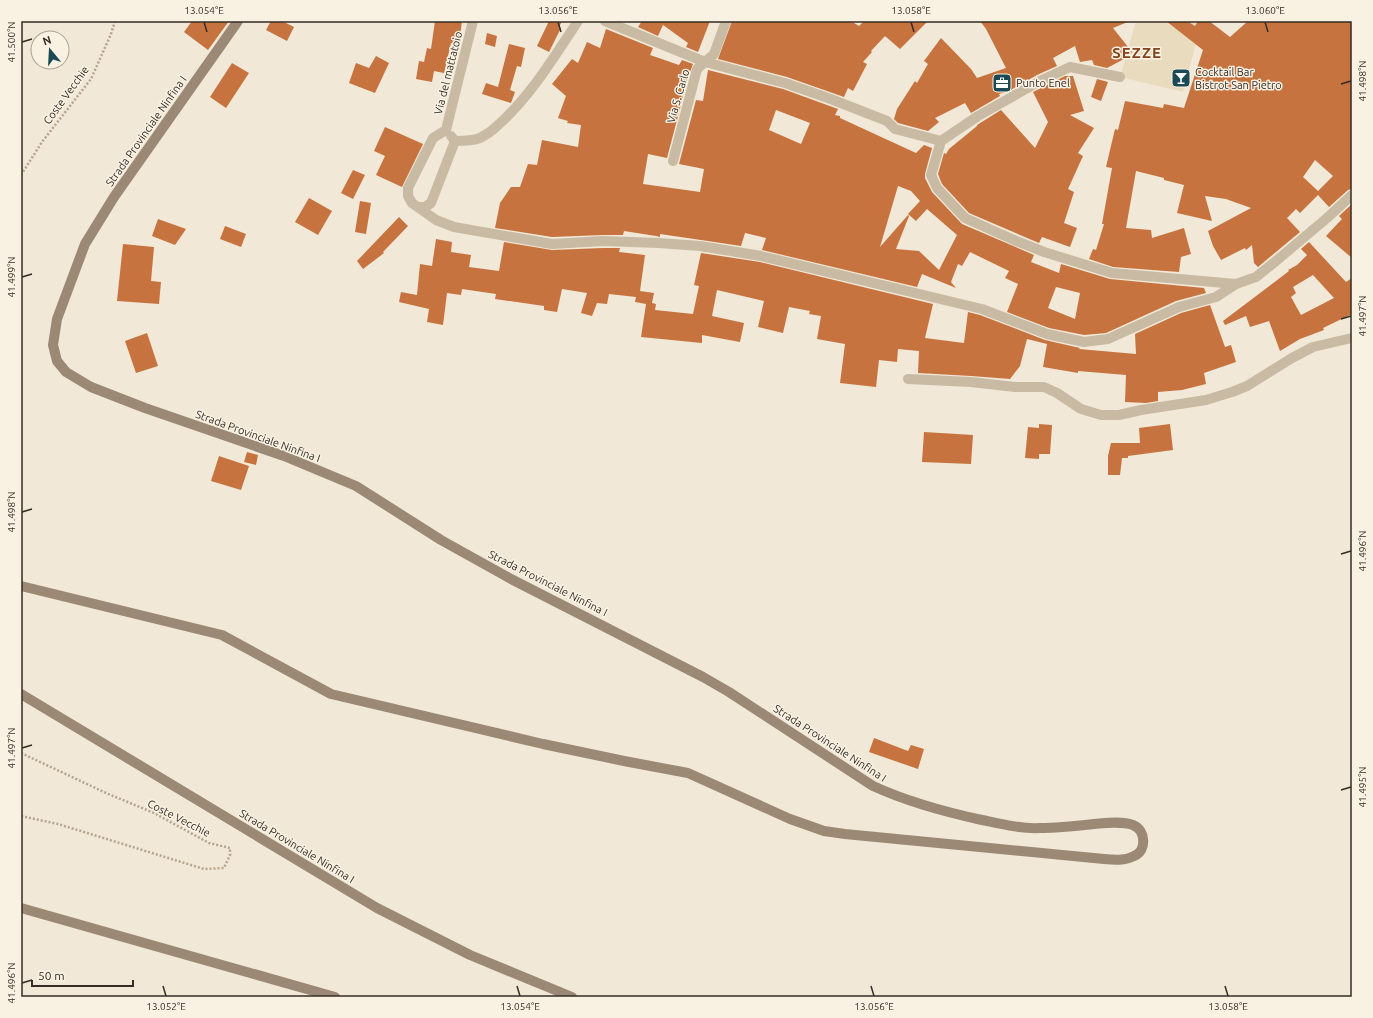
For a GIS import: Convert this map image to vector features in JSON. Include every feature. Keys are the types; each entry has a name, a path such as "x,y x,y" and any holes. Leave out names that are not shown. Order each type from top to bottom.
{"street":[{"name":"Strada Provinciale Ninfina I","path":"21,586 222,635 331,694 543,744 688,773 790,819 824,831 1112,860 1120,860 1135,856 1143,847 1144,839 1142,832 1135,826 1126,823 1039,828 1022,827 948,813 897,797 873,786 716,684 511,579 441,540 356,486 284,456 145,408 98,390 66,372 55,356 53,345 54,332 57,319 85,244 114,197 238,21"},
{"name":"Via del mattatoio","path":"446,130 473,21"},
{"path":"455,141 472,140 488,134 512,113 578,21"},
{"path":"605,21 705,62 785,83 828,98 886,122 895,129 941,141"},
{"name":"Via S. Carlo","path":"673,161 697,69 714,54 726,21"},
{"path":"1120,76 1070,67 1026,89 978,116 941,141 931,175 937,188 965,218 1044,252 1112,273 1236,284"},
{"path":"455,141 446,130 434,138 408,188 408,196 412,203 436,220 454,227 552,244 603,240 659,243 700,246 761,256 843,277 956,302 982,309 1047,334 1084,342 1108,339 1179,307 1216,297 1236,284 1256,277 1328,218 1352,195"},
{"path":"419,207 426,207 431,203 455,141"},
{"path":"908,379 971,382 1015,387 1044,387 1057,393 1081,409 1101,415 1119,415 1140,410 1206,400 1232,392 1247,386 1292,358 1313,347 1352,338"},
{"name":"Strada Provinciale Ninfina I","path":"21,694 42,705 376,908 470,955 572,997"},
{"path":"21,908 335,997"}],"path":[{"name":"Coste Vecchie","path":"21,175 42,142 91,79 111,34 115,21"},
{"name":"Coste Vecchie","path":"21,753 106,793 154,813 209,843 230,848 230,855 224,868 204,868 58,824 21,816"}],"shaded area":[{"path":"1136,21 1202,21 1183,92 1120,77"}],"building":[{"path":"192,21 229,21 208,50 184,32"},
{"path":"271,21 282,21 294,27 287,41 266,30"},
{"path":"435,21 462,21 459,44 451,43 444,73 434,71 432,82 416,79 419,61 424,62 427,48 431,49"},
{"path":"549,21 562,21 559,27 561,28 549,52 537,46"},
{"path":"642,21 710,21 698,52 686,47 688,43 663,25 658,36 638,27"},
{"path":"732,21 851,21 859,26 864,21 928,21 900,49 885,36 863,62 867,64 853,91 848,88 844,97 787,77 718,59"},
{"path":"980,21 1130,21 1113,28 1132,52 1124,59 1107,68 1094,65 1092,60 1080,62 1075,46 1053,58 1057,66 1037,75 1009,91 999,94 1000,96 971,113 965,103 935,118 939,122 928,131 898,123 894,119 897,109 915,81 917,83 928,64 924,61 941,38 971,69 977,78 1006,68 986,29"},
{"path":"1166,21 1187,21 1195,26 1198,21 1209,21 1230,37 1248,21 1352,21 1352,189 1348,190 1329,207 1318,195 1300,213 1296,209 1287,218 1300,232 1258,267 1254,263 1252,245 1246,250 1245,248 1221,260 1213,246 1208,231 1251,208 1226,199 1205,196 1212,221 1177,213 1184,185 1136,171 1126,228 1151,230 1152,238 1184,228 1191,254 1181,257 1179,272 1113,267 1089,259 1093,249 1096,250 1104,224 1102,224 1112,168 1106,167 1115,129 1118,130 1125,101 1163,108 1164,104 1184,108 1203,50","holes":["1315,160 1333,176 1318,191 1303,177"]},
{"path":"606,29 653,48 650,55 679,65 682,60 693,64 681,96 683,97 667,158 648,154 643,184 700,192 704,169 679,164 696,100 703,101 708,70 783,89 838,109 835,115 840,116 840,118 916,153 924,145 932,148 925,178 932,192 962,224 1034,255 1031,262 1059,273 1061,264 1110,279 1204,288 1206,293 1176,301 1106,333 1084,335 1049,328 1007,312 1018,284 1005,278 1009,271 970,252 962,266 958,264 951,282 956,288 922,274 917,287 762,250 766,238 745,233 741,246 660,234 660,237 624,231 623,235 552,237 495,228 500,203 511,187 520,187 528,164 537,165 542,140 578,147 581,125 567,123 568,121 558,118 566,96 552,84 572,59 578,63 587,42 600,48","holes":["776,110 810,123 801,144 769,130","898,186 911,191 920,201 908,214 916,221 927,209 957,235 939,270 919,251 896,249 909,216 908,215 880,247","1056,287 1080,293 1075,319 1048,308"]},
{"path":"487,33 497,36 495,47 485,44"},
{"path":"509,44 525,48 521,67 517,66 510,90 515,92 511,103 482,94 486,83 498,87"},
{"path":"376,56 389,63 375,93 349,83 356,63 369,68"},
{"path":"232,63 249,73 226,108 210,97"},
{"path":"1065,76 1073,76 1084,111 1070,115 1094,128 1078,153 1083,156 1068,189 1074,192 1064,223 1077,228 1070,247 1042,237 1039,243 969,213 942,184 938,174 944,153 946,154 949,149 977,125 1001,110 1035,148 1048,122 1033,92"},
{"path":"1097,79 1108,82 1101,101 1091,97"},
{"path":"385,127 423,144 402,187 376,175 385,156 374,151"},
{"path":"353,170 365,175 353,199 341,193"},
{"path":"309,198 332,211 318,235 295,222"},
{"path":"360,201 371,203 366,234 355,232"},
{"path":"1352,204 1352,258 1326,236 1342,219 1339,216"},
{"path":"399,217 408,226 383,252 384,253 363,269 357,261"},
{"path":"158,219 186,229 175,245 152,236"},
{"path":"225,226 246,234 241,247 220,239"},
{"path":"436,239 452,242 451,252 471,255 469,267 499,271 504,242 552,250 620,248 619,252 645,255 640,291 654,293 652,303 656,304 655,310 693,314 699,286 694,285 701,253 760,262 933,304 925,338 964,343 968,312 980,315 1045,340 1080,348 1079,349 1136,354 1135,334 1181,313 1210,305 1225,347 1231,345 1236,362 1204,373 1206,384 1182,390 1158,392 1158,401 1146,403 1125,402 1126,375 1078,371 1078,373 1043,367 1047,344 1027,339 1020,366 1010,379 918,373 919,351 898,349 897,362 879,360 876,387 840,383 845,344 817,339 821,316 809,314 810,311 789,307 783,333 758,327 764,301 717,290 712,316 744,323 740,342 702,335 702,343 641,337 646,304 635,302 636,297 609,294 607,304 597,303 592,316 581,313 587,293 562,289 557,312 544,310 544,306 495,299 496,294 462,289 461,295 447,293 443,325 427,322 429,309 399,302 401,292 417,295 420,264 432,266"},
{"path":"1309,242 1346,282 1352,278 1352,314 1323,328 1324,330 1300,339 1280,351 1269,321 1250,327 1246,316 1225,325 1223,321 1289,271 1288,270 1297,265 1307,255 1301,249","holes":["1313,275 1334,298 1301,315 1291,297 1296,293 1293,287"]},
{"path":"123,244 154,247 151,281 161,282 159,304 117,301"},
{"path":"147,333 158,366 136,373 125,341"},
{"path":"1039,424 1052,425 1050,454 1039,454 1039,459 1025,458 1028,427 1039,428"},
{"path":"1170,424 1173,450 1122,458 1120,475 1108,475 1108,456 1111,443 1140,443 1139,428"},
{"path":"924,432 973,435 971,464 922,462"},
{"path":"247,452 258,455 256,465 244,462"},
{"path":"219,456 249,466 241,490 211,481"},
{"path":"874,738 908,751 911,745 924,749 918,769 869,752"}],"place":[{"name":"Cocktail Bar Bistrot San Pietro","path":"1181,78"},
{"name":"Punto Enel","path":"1002,83"}],"district":[{"name":"SEZZE","path":"1137,53"}]}
